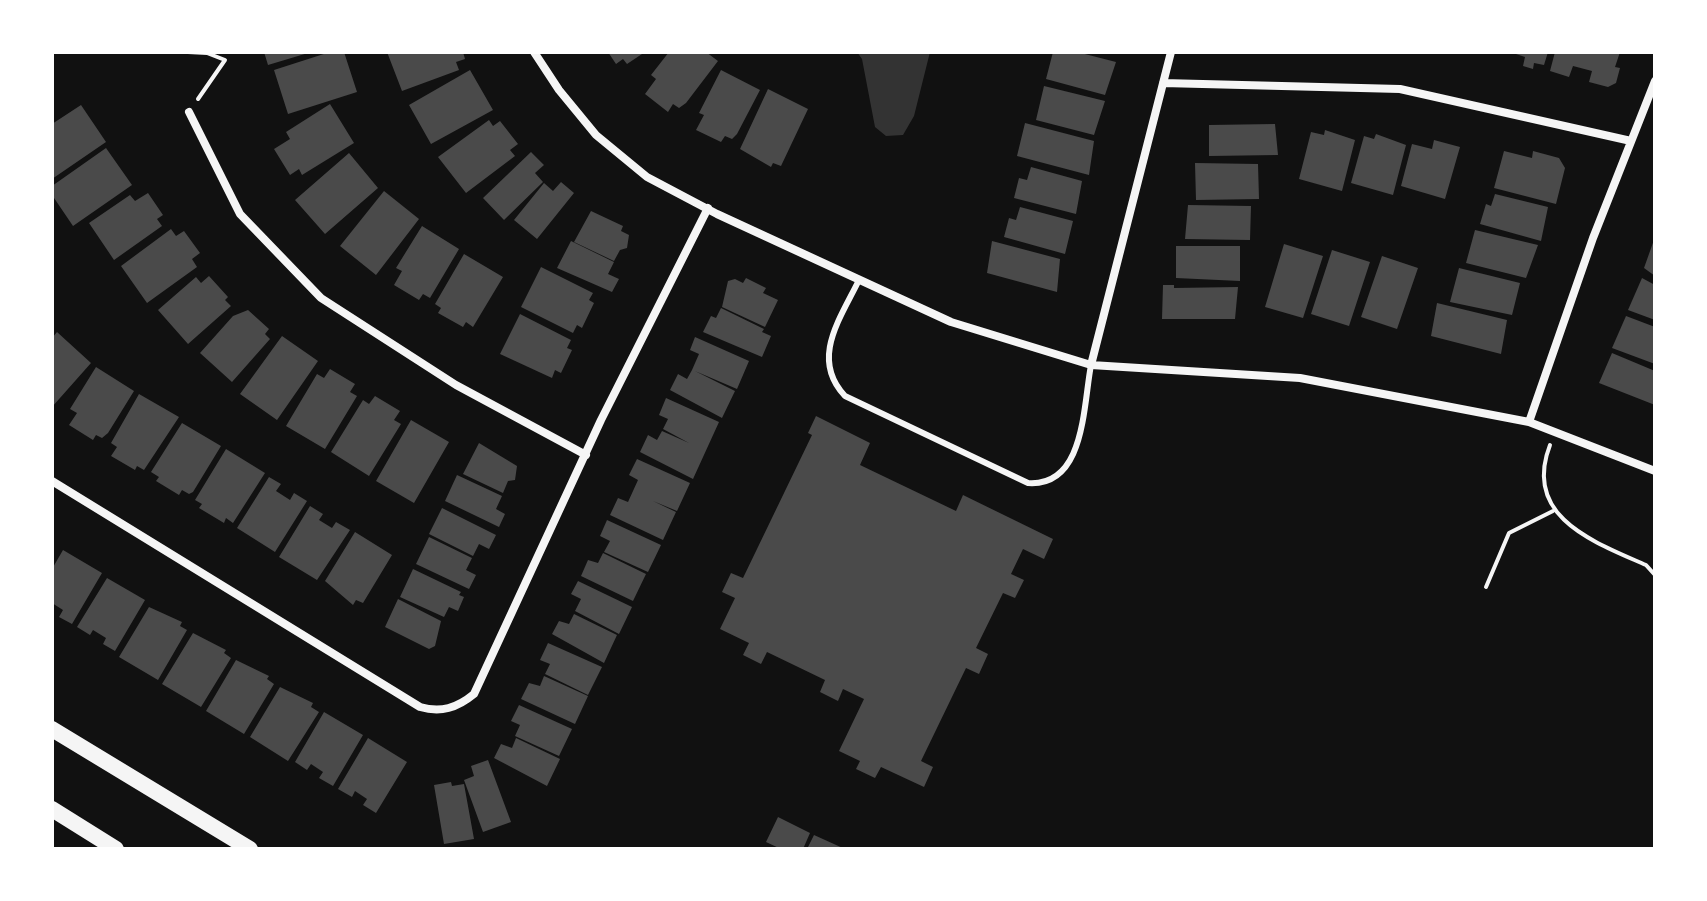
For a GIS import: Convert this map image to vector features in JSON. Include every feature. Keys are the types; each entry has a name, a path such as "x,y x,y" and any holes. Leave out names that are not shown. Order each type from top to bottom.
{"main road":[{"path":"52,729 250,849"},
{"path":"52,809 116,849"}],"street":[{"path":"534,52 559,90 596,135 647,177 951,322 1091,365 1300,378 1529,422 1655,471"},
{"path":"1091,365 1171,52"},
{"path":"1529,422 1655,81"},
{"path":"1163,83 1400,89 1631,141"},
{"path":"189,112 240,214 321,298 456,385 586,455"},
{"path":"52,481 411,701 436,711 461,705 474,694 586,455 708,208"}],"lane":[{"path":"859,280 829,344 827,358 835,386 845,396 1028,483 1052,481 1070,464 1091,365"}],"path":[{"path":"188,52 207,53 225,60 189,112"},
{"path":"1555,431 1544,470 1553,511 1575,530 1646,565 1655,575"},
{"path":"1486,587 1509,533 1553,511"}],"shaded area":[{"path":"857,52 930,52 914,116 903,135 886,136 875,127 862,59"}],"building":[{"path":"264,52 308,52 308,53 268,65"},
{"path":"330,52 344,52 357,92 288,114 274,70"},
{"path":"387,52 463,52 465,59 456,62 459,70 402,91"},
{"path":"608,52 645,52 627,64 623,59 616,64"},
{"path":"669,52 706,52 718,61 686,103 679,108 673,104 668,112 645,94 656,79 651,75"},
{"path":"1053,52 1077,52 1116,62 1105,95 1046,79"},
{"path":"1510,52 1548,52 1544,65 1534,63 1533,69 1523,66 1525,57"},
{"path":"1555,52 1620,52 1615,67 1620,68 1616,83 1608,87 1589,82 1592,71 1573,66 1569,77 1550,71"},
{"path":"470,70 493,110 431,144 409,105"},
{"path":"721,70 760,90 737,134 732,139 725,136 721,142 696,130 704,115 699,113"},
{"path":"1044,86 1105,101 1094,135 1036,120"},
{"path":"768,89 808,109 781,166 773,163 771,167 740,149"},
{"path":"330,104 354,143 302,175 299,169 290,175 274,149 290,139 286,132"},
{"path":"81,105 106,142 52,179 52,124"},
{"path":"489,120 493,126 500,121 518,144 510,150 515,156 466,193 438,157"},
{"path":"1025,123 1094,141 1089,175 1017,156"},
{"path":"1275,124 1278,155 1209,156 1209,125"},
{"path":"1325,130 1355,140 1342,191 1299,179 1311,132 1324,135"},
{"path":"1376,134 1406,145 1393,195 1351,183 1364,136 1374,139"},
{"path":"1434,140 1460,147 1445,199 1401,186 1412,144 1432,149"},
{"path":"106,148 132,185 73,226 52,195 52,186"},
{"path":"1504,151 1532,158 1533,151 1559,158 1565,168 1556,204 1494,188"},
{"path":"531,152 544,165 535,173 543,182 504,220 483,198"},
{"path":"349,153 378,188 325,234 295,200"},
{"path":"1195,163 1258,164 1259,199 1196,200"},
{"path":"1031,167 1082,181 1076,214 1014,198 1019,178 1027,180"},
{"path":"561,182 574,193 537,239 514,220 544,183 553,191"},
{"path":"384,191 419,219 376,275 340,246"},
{"path":"148,193 163,215 157,219 162,226 114,260 89,223 130,195 135,201"},
{"path":"1495,194 1548,207 1541,241 1480,224 1486,204 1491,206"},
{"path":"1188,205 1251,206 1250,240 1185,239"},
{"path":"1020,207 1073,221 1065,254 1004,237 1009,218 1016,220"},
{"path":"591,211 623,226 621,231 629,235 627,248 620,250 614,261 574,242"},
{"path":"422,226 459,249 430,298 423,294 419,300 394,285 402,271 396,268"},
{"path":"171,229 176,236 184,231 200,253 192,259 197,267 147,303 121,266"},
{"path":"1475,230 1538,245 1526,278 1466,263"},
{"path":"1655,237 1655,276 1644,268"},
{"path":"571,241 614,262 608,274 619,279 612,292 557,268"},
{"path":"992,241 1060,259 1057,292 987,273"},
{"path":"1284,244 1323,256 1303,318 1265,307"},
{"path":"1176,246 1240,246 1240,281 1176,278"},
{"path":"1332,250 1370,262 1349,326 1311,314"},
{"path":"464,254 503,277 473,327 466,322 463,327 438,313 441,308 435,304"},
{"path":"1382,256 1418,268 1397,329 1361,317"},
{"path":"541,267 593,293 589,300 594,303 582,328 577,325 573,333 521,307"},
{"path":"1459,268 1520,283 1512,315 1450,302"},
{"path":"209,276 228,297 225,300 231,306 188,344 158,310 196,277 201,283"},
{"path":"746,278 766,288 763,293 778,300 765,327 722,307 728,281 735,279 743,283"},
{"path":"1642,278 1655,285 1655,320 1628,310"},
{"path":"1163,285 1174,285 1174,288 1238,287 1235,319 1162,319"},
{"path":"1437,303 1507,320 1501,354 1431,336"},
{"path":"721,308 764,329 762,332 771,336 762,357 703,332 711,316 716,318"},
{"path":"248,310 269,329 265,334 270,339 232,382 200,353 233,316"},
{"path":"520,314 571,340 567,348 572,350 561,373 555,370 552,378 500,354"},
{"path":"1626,316 1655,327 1655,364 1612,348"},
{"path":"57,332 91,363 52,407 52,338"},
{"path":"282,336 318,361 277,420 240,394"},
{"path":"695,337 749,361 737,389 695,371 735,391 722,418 670,390 678,374 687,379 692,370 699,354 690,350"},
{"path":"1612,353 1655,371 1655,405 1599,383"},
{"path":"96,367 134,391 108,433 102,438 96,435 93,440 69,425 77,413 70,409"},
{"path":"330,369 355,384 350,392 357,396 325,449 286,426 317,374 324,378"},
{"path":"139,394 179,417 144,470 137,466 135,470 111,456 117,447 111,443"},
{"path":"375,396 400,411 394,420 401,424 369,476 331,452 363,400 369,404"},
{"path":"666,398 719,422 693,479 640,452 648,435 657,440 662,431 689,443 663,429 668,419 659,415"},
{"path":"816,416 870,443 860,465 956,511 963,495 1053,539 1044,559 1023,549 1011,574 1024,580 1015,598 1003,593 976,648 988,654 979,674 966,668 921,761 933,767 924,787 881,767 875,778 856,769 860,761 839,751 864,699 843,689 838,701 820,692 825,680 767,652 761,664 743,655 749,643 720,629 735,598 722,592 731,573 743,578 812,435 808,433"},
{"path":"411,420 449,442 414,503 376,481"},
{"path":"182,423 221,446 193,492 189,494 182,490 179,495 156,481 159,477 151,472"},
{"path":"479,443 517,466 515,480 508,481 503,493 463,474"},
{"path":"226,449 265,473 233,523 226,518 224,523 199,508 202,504 195,500"},
{"path":"637,459 690,483 677,511 653,501 676,512 663,540 610,515 618,498 628,502 638,480 629,475"},
{"path":"457,475 502,496 496,509 505,514 499,527 445,501"},
{"path":"269,477 281,484 276,491 290,500 294,493 307,501 275,552 237,528"},
{"path":"310,506 323,514 319,520 332,528 336,522 350,530 317,580 279,557"},
{"path":"442,508 496,535 489,549 479,544 473,556 429,534"},
{"path":"607,520 661,545 648,572 604,552 610,541 600,536"},
{"path":"355,532 392,555 363,603 356,600 353,605 325,581"},
{"path":"429,537 472,558 466,570 476,575 469,589 416,564"},
{"path":"63,550 102,573 72,624 59,617 63,610 52,603 52,569"},
{"path":"603,553 646,574 633,601 581,576 588,560 598,563"},
{"path":"413,569 461,592 459,595 464,597 458,611 449,607 444,617 400,597"},
{"path":"107,578 145,600 115,651 103,644 106,638 93,630 90,635 77,627"},
{"path":"578,581 632,607 619,634 575,611 581,599 571,594"},
{"path":"398,599 441,621 435,646 429,649 385,627"},
{"path":"149,607 182,622 180,626 187,630 158,680 119,657"},
{"path":"574,614 617,635 604,663 552,634 559,621 569,624"},
{"path":"193,633 226,650 224,653 231,658 201,707 162,684"},
{"path":"548,643 602,667 588,695 545,674 550,664 540,660"},
{"path":"236,660 269,676 267,679 274,684 244,734 206,711"},
{"path":"544,676 588,696 575,724 521,699 529,683 540,686"},
{"path":"280,687 313,703 311,707 319,712 288,761 250,737"},
{"path":"519,705 572,729 559,756 515,736 520,725 511,721"},
{"path":"324,712 363,735 333,786 319,778 323,772 311,764 307,770 295,762"},
{"path":"368,738 407,762 376,813 363,805 367,799 355,791 352,797 338,789"},
{"path":"516,738 560,759 547,786 494,758 501,744 512,748"},
{"path":"488,760 511,822 483,832 464,780 474,776 471,766"},
{"path":"451,782 452,786 464,784 474,839 444,844 434,785"},
{"path":"778,817 810,833 803,849 781,849 766,842"},
{"path":"814,835 845,849 807,849"}]}
